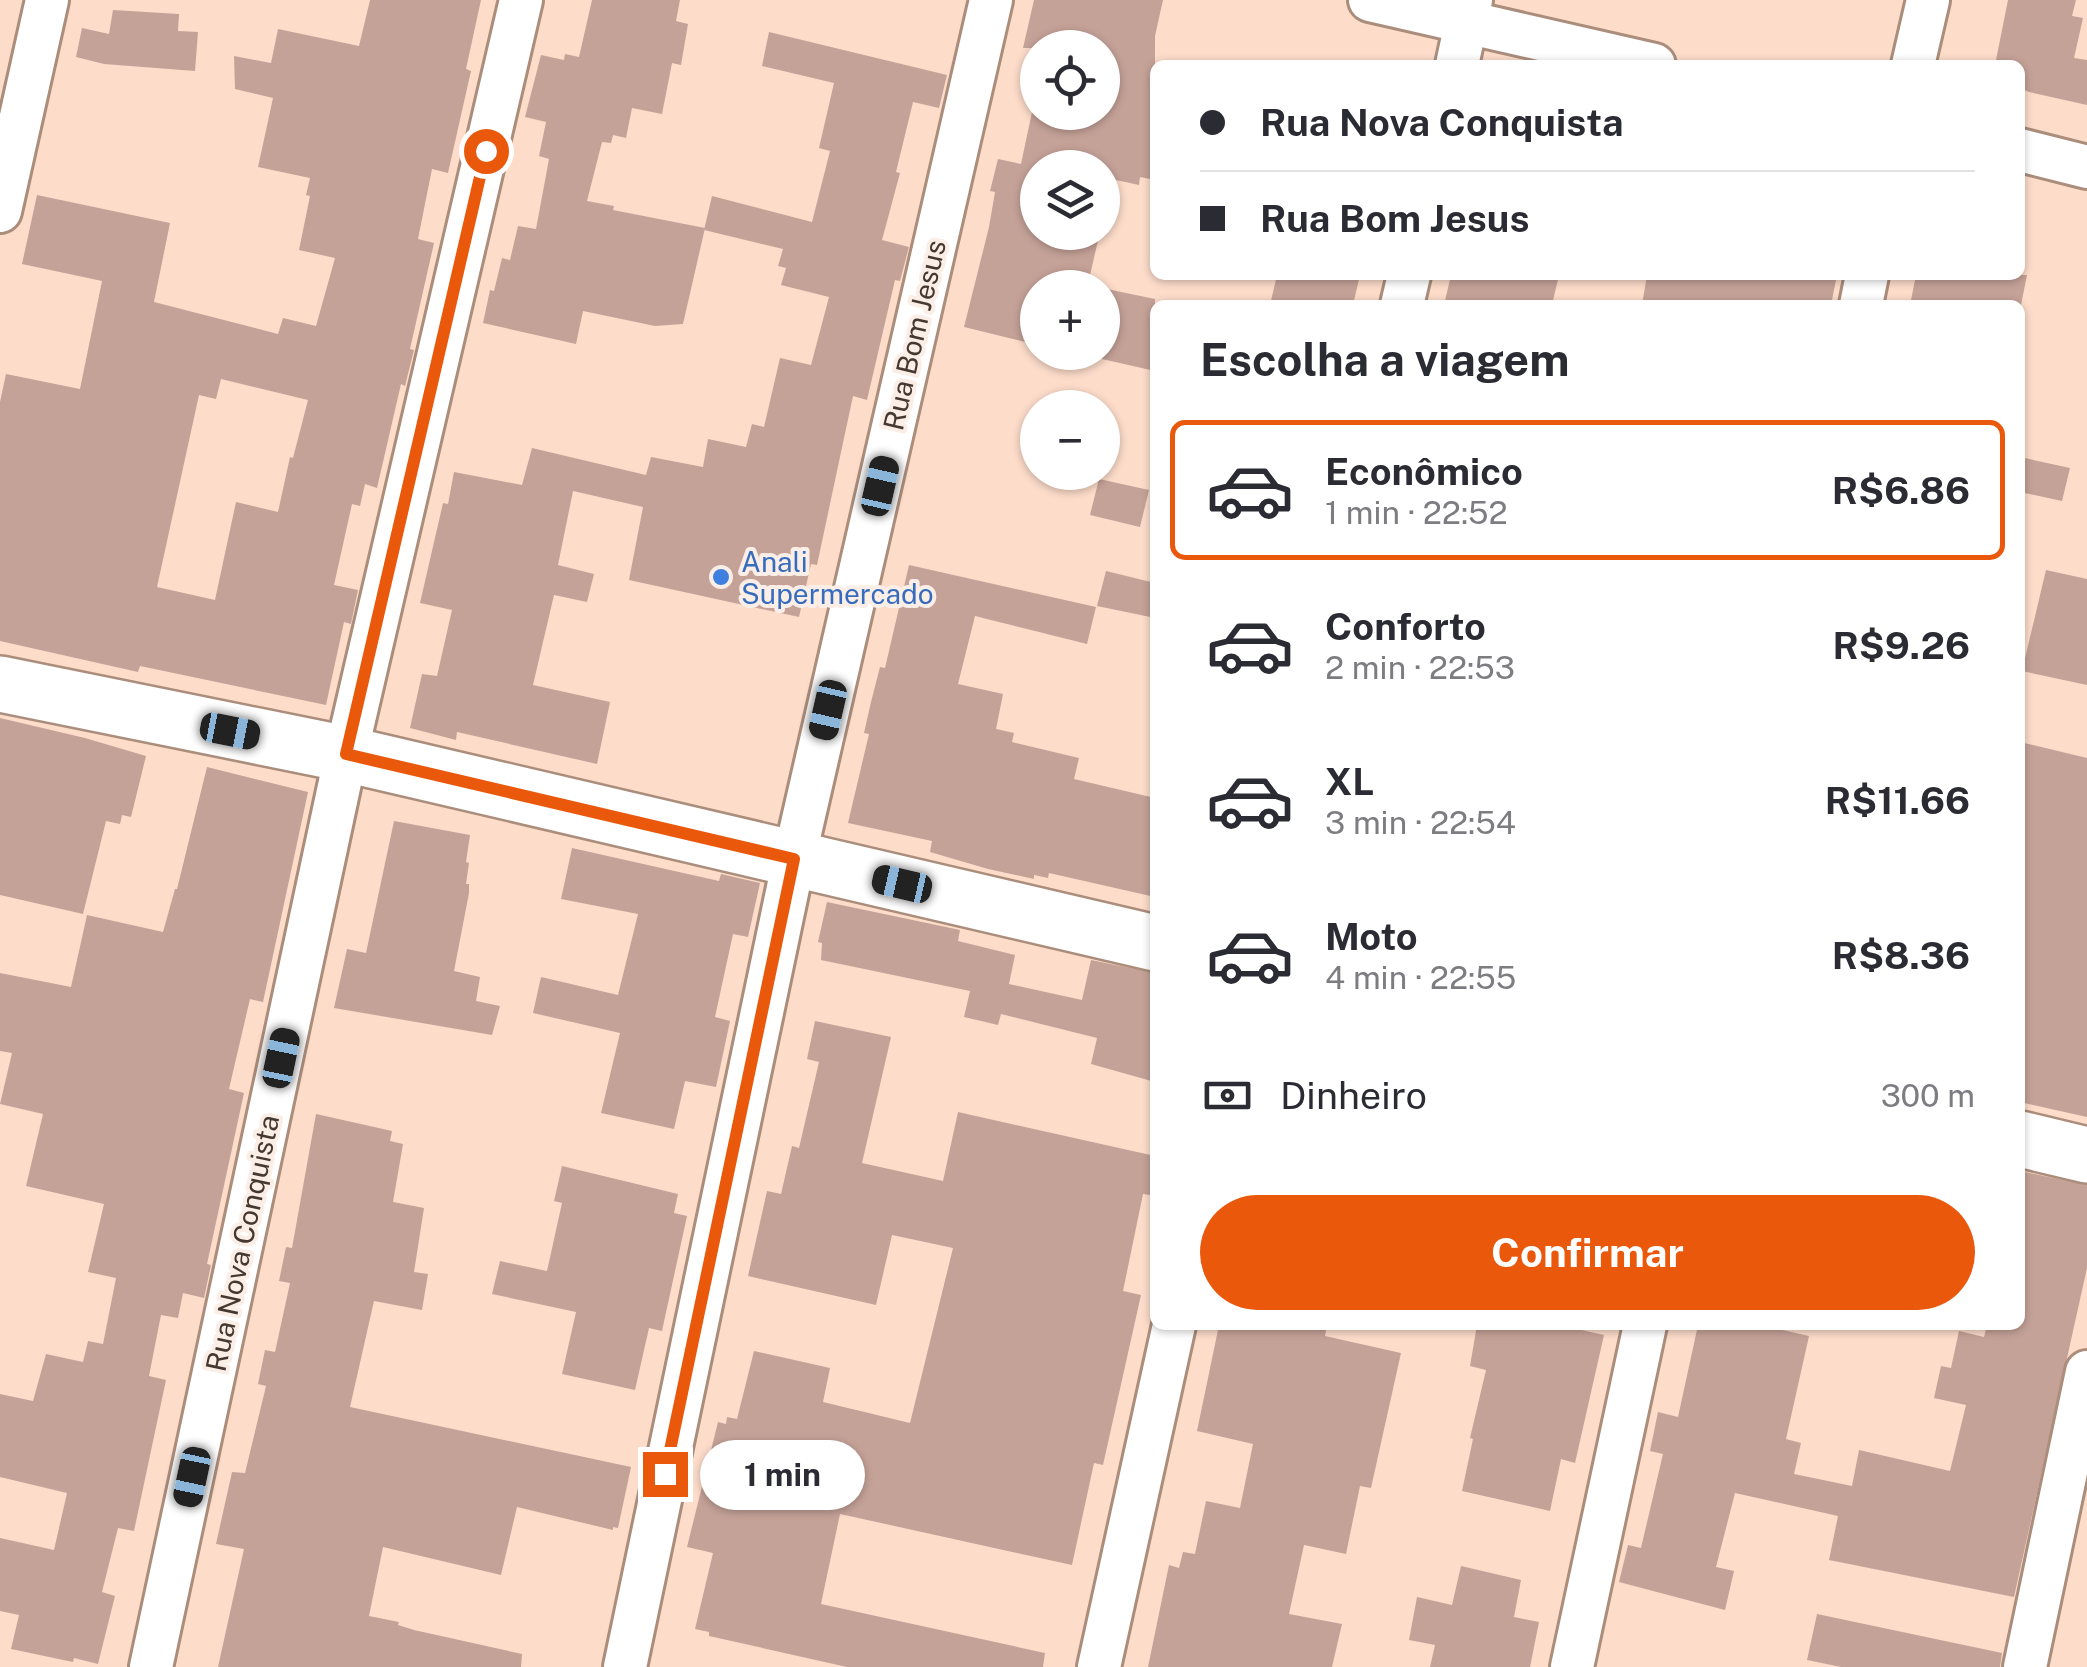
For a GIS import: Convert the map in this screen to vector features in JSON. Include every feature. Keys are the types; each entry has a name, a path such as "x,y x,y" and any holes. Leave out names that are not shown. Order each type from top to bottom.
{"street":[{"path":"0,211 47,0"},
{"name":"Rua Nova Conquista","path":"151,1667 346,754 521,0"},
{"name":"Rua Bom Jesus","path":"624,1667 794,859 991,0"},
{"path":"1370,0 1469,11 1637,60"},
{"path":"1914,60 1928,0"},
{"path":"1457,60 1469,11"},
{"path":"2025,151 2087,167"},
{"path":"0,684 346,754 1150,942"},
{"path":"2025,1140 2087,1156"},
{"path":"1098,1667 1173,1330"},
{"path":"1572,1667 1644,1330"},
{"path":"2026,1667 2087,1372"}],"building":[{"path":"370,0 481,0 466,69 471,71 448,173 432,169 418,239 434,243 405,386 401,384 377,488 365,484 360,506 352,504 334,585 358,590 351,624 344,622 326,705 140,666 138,672 0,641 0,402 6,374 80,389 102,281 22,264 37,195 170,223 154,302 278,334 283,318 316,326 335,258 299,250 310,178 258,167 273,98 235,89 234,56 271,63 278,29 359,46","holes":["221,379 308,400 278,512 236,502 215,600 157,587 199,395 216,399"]},
{"path":"592,0 680,0 676,21 688,24 681,65 672,63 662,114 632,108 626,138 613,135 611,143 602,142 587,201 705,228 683,324 655,326 583,311 576,344 483,323 490,290 494,291 502,258 510,260 518,226 536,229 549,159 539,156 546,122 525,117 541,55 564,60 565,54 579,57"},
{"path":"1034,0 1163,0 1155,36 1155,60 1150,60 1150,179 1140,177 1139,185 1120,181 1120,150 1024,150 1028,130 1120,130 1120,30 1027,30"},
{"path":"2008,0 2076,0 2072,16 2083,18 2074,58 2087,60 2087,105 2025,90 2025,60 1996,60"},
{"path":"113,10 179,14 178,31 198,32 195,71 104,64 76,57 82,28 109,34"},
{"path":"769,32 947,75 939,108 913,102 882,240 909,247 900,281 895,280 867,400 853,396 817,565 811,564 799,617 629,580 643,507 573,491 558,565 594,574 587,602 554,595 533,685 610,702 597,764 457,732 456,740 410,728 422,674 437,676 452,610 420,603 454,472 522,485 532,448 646,475 651,457 703,467 708,439 746,447 752,424 764,427 780,358 811,365 829,297 781,285 786,268 778,266 783,249 704,230 712,196 812,222 830,151 819,148 834,83 762,66"},
{"path":"998,159 1020,164 1020,250 1096,250 1091,270 1020,270 1020,341 964,327 989,227 995,192 990,191"},
{"path":"2027,275 2022,300 1911,300 1915,280 2025,280"},
{"path":"1276,280 1359,280 1354,300 1271,300"},
{"path":"1450,280 1558,280 1553,300 1445,300"},
{"path":"1646,280 1836,280 1832,300 1643,300"},
{"path":"1120,292 1155,299 1150,300 1150,370 1120,363"},
{"path":"2025,458 2070,468 2062,501 2025,493"},
{"path":"1120,484 1149,490 1140,527 1090,515 1096,490 1120,490"},
{"path":"909,565 1096,607 1087,644 975,616 958,684 1003,694 996,729 1014,733 1012,742 1079,758 1074,779 1150,797 1150,896 1049,873 1048,878 1034,875 1034,879 988,869 930,852 932,841 848,823 869,734 864,733 871,702 880,667 885,668"},
{"path":"2046,570 2087,579 2087,685 2025,672"},
{"path":"1106,571 1150,582 1150,617 1097,606"},
{"path":"0,718 146,756 131,817 122,815 120,824 106,821 83,914 0,895"},
{"path":"2025,743 2087,758 2087,1117 2025,1103"},
{"path":"207,767 308,792 263,1002 250,999 229,1089 244,1093 207,1264 211,1265 204,1298 183,1293 178,1318 161,1315 149,1376 166,1380 134,1531 118,1528 102,1592 115,1596 98,1664 74,1658 73,1662 11,1649 19,1615 0,1611 0,1538 54,1550 67,1493 0,1477 0,1394 33,1401 46,1354 83,1362 88,1341 103,1344 116,1278 88,1272 104,1204 26,1186 43,1114 0,1104 12,1053 0,1051 0,973 71,987 87,915 163,932"},
{"path":"394,821 470,835 466,862 469,893 454,971 480,977 476,1001 500,1006 492,1035 334,1008 347,949 366,953"},
{"path":"572,848 719,881 721,874 760,883 748,937 733,934 715,1017 730,1021 716,1087 685,1081 674,1129 601,1113 620,1033 533,1013 541,977 618,995 638,914 561,899"},
{"path":"827,902 960,930 958,941 1015,955 1009,984 1082,1000 1091,960 1150,972 1150,1081 1091,1064 1097,1038 1001,1014 998,1025 964,1017 970,991 821,960 822,943 818,942"},
{"path":"815,1021 891,1037 862,1163 943,1181 958,1112 1150,1155 1150,1195 1143,1194 1123,1291 1141,1295 1103,1465 1094,1463 1072,1565 840,1514 821,1604 1045,1653 1043,1667 847,1667 709,1636 709,1632 695,1629 713,1553 687,1547 718,1422 726,1424 727,1417 737,1419 754,1351 830,1368 823,1402 910,1423 953,1248 892,1235 876,1305 748,1276 767,1191 781,1194 792,1146 799,1148 819,1062 807,1059"},
{"path":"316,1114 392,1131 390,1141 403,1144 393,1202 424,1208 414,1272 428,1274 422,1310 374,1301 350,1407 631,1467 618,1528 613,1530 517,1507 501,1575 383,1547 369,1616 522,1654 521,1667 218,1667 244,1549 216,1544 232,1472 245,1473 266,1386 258,1384 265,1350 275,1352 290,1283 279,1281 286,1247 292,1248"},
{"path":"562,1166 678,1194 674,1213 687,1216 662,1331 649,1328 635,1390 562,1374 576,1312 492,1294 500,1261 547,1271 562,1203 554,1201"},
{"path":"2025,1172 2087,1185 2087,1268 2014,1597 1829,1560 1838,1516 1735,1493 1716,1567 1734,1571 1725,1610 1619,1582 1628,1545 1641,1548 1663,1454 1650,1451 1658,1412 1678,1417 1697,1330 1782,1330 1809,1336 1786,1439 1801,1443 1794,1474 1852,1486 1859,1450 1950,1471 1966,1405 1934,1398 1941,1366 1951,1368 1959,1331 1984,1337 1986,1330 2025,1330"},
{"path":"1218,1330 1326,1330 1325,1336 1401,1353 1371,1488 1360,1486 1346,1554 1304,1545 1289,1614 1342,1624 1332,1667 1148,1667 1169,1565 1179,1568 1183,1552 1195,1554 1206,1501 1240,1508 1253,1444 1197,1431"},
{"path":"1476,1330 1582,1330 1604,1335 1575,1463 1561,1459 1550,1511 1462,1491 1486,1370 1470,1366"},
{"path":"1461,1566 1521,1580 1514,1617 1539,1622 1530,1667 1430,1667 1435,1645 1409,1640 1417,1597 1452,1605"},
{"path":"1817,1614 2002,1653 2000,1667 1841,1667 1807,1660"}],"place":[{"name":"Anali Supermercado","path":"721,577"}],"route":[{"path":"486,151 346,754 794,859 665,1474"}]}
